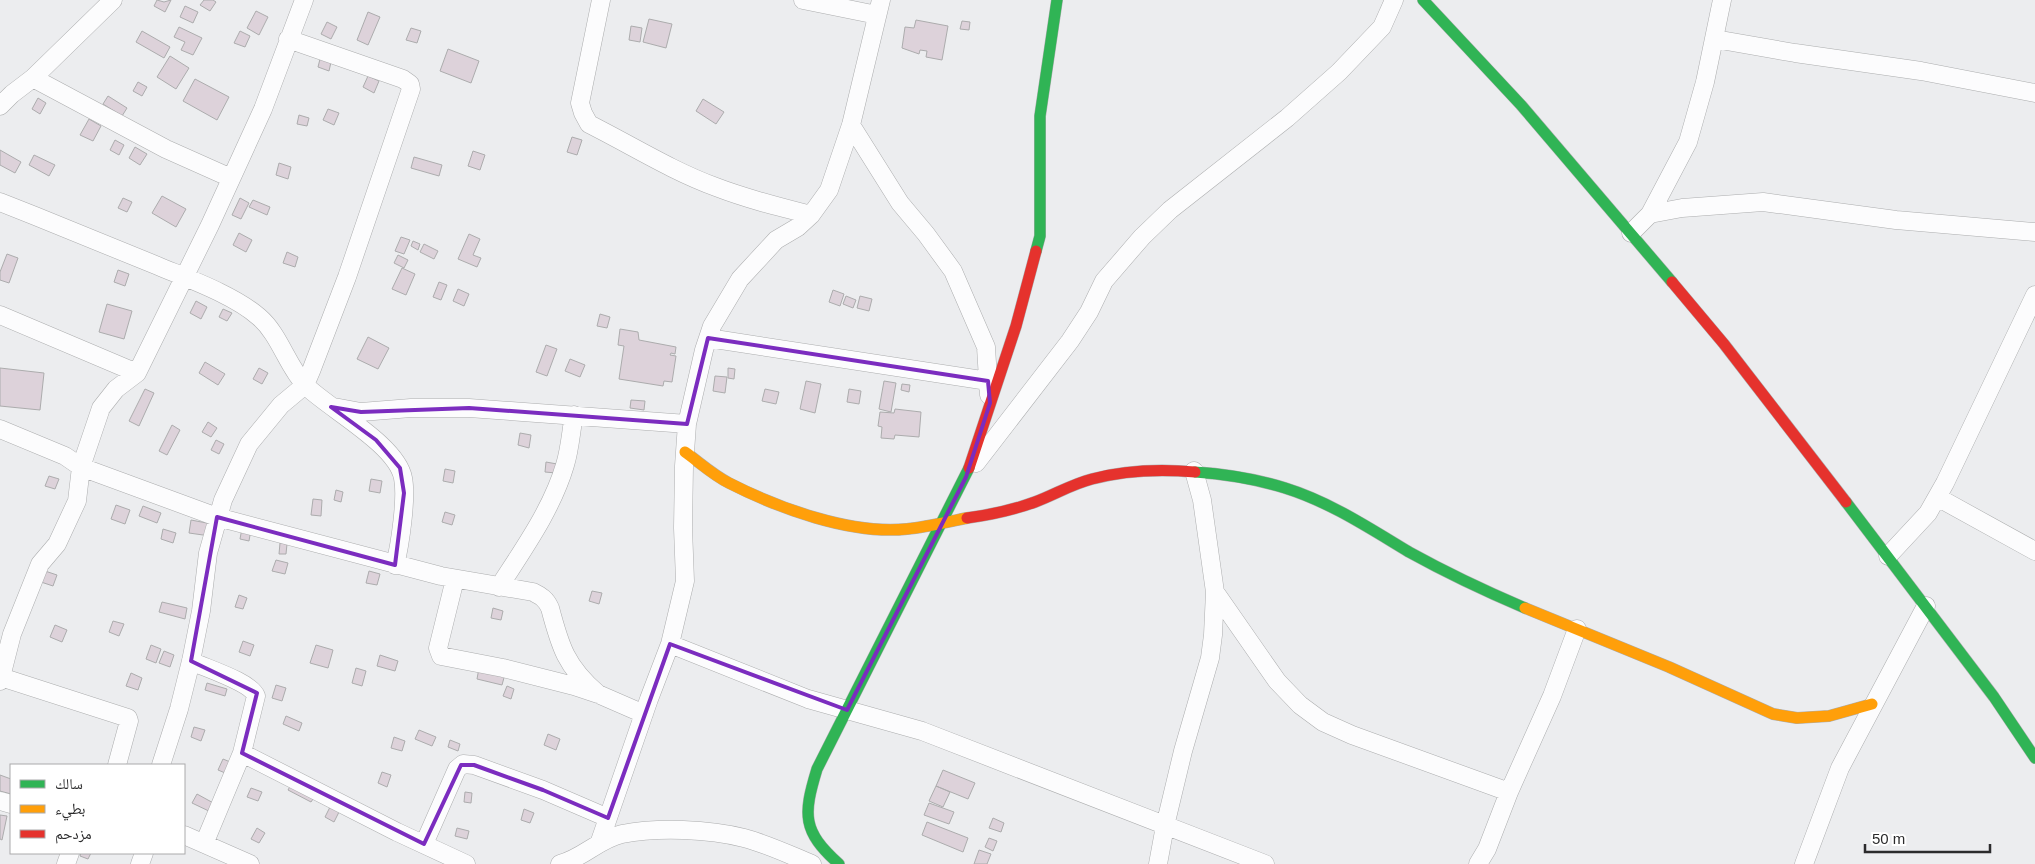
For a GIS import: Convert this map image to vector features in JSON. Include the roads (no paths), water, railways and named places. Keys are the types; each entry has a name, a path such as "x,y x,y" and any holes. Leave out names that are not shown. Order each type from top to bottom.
{"street":[{"path":"0,106 12,94 34,78 113,0"},
{"path":"117,764 129,722 128,718 0,679 6,631 40,564 57,544 77,501 81,467 102,408 116,389 137,373 185,277 263,108 304,0"},
{"path":"601,0 580,103 583,114 589,124 660,162 714,186 747,198 811,215"},
{"path":"599,844 670,644 685,581 683,528 685,452 688,424 712,326 740,279 776,240 798,227 811,215 829,190 851,125 879,8 803,0"},
{"path":"966,477 1016,326 1040,236 1040,116 1057,0"},
{"path":"839,864 814,840 807,816 812,785 817,769 940,523 966,477 1070,341 1089,312 1104,281 1142,237 1170,210 1287,118 1339,72 1382,27 1394,0"},
{"path":"1423,0 1521,104 1724,344 1926,606 1994,697 2035,758"},
{"path":"1631,233 1650,214 1688,142 1716,39 1722,0"},
{"path":"161,764 179,709 191,661 208,552 217,517 236,469 249,444 282,405 305,385 347,277 411,86 403,79 288,39"},
{"path":"1716,39 1795,53 1922,71 2035,93"},
{"path":"34,78 166,149 231,178"},
{"path":"851,125 900,203 953,271 986,347 990,402"},
{"path":"0,202 185,277 238,303 262,319 305,385 376,440 386,449 400,468 404,479 404,493 395,565"},
{"path":"1650,214 1682,208 1764,202 1896,220 2035,232"},
{"path":"1888,556 1928,513 2035,295"},
{"path":"0,315 137,373"},
{"path":"708,338 988,381"},
{"path":"331,407 361,412 411,408 469,408 688,424"},
{"path":"499,587 529,540 560,481 566,462 574,415"},
{"path":"0,429 65,456 81,467 217,517 395,565 455,579 533,592 546,601 564,654 575,671 598,694"},
{"path":"685,452 727,482 788,509 814,518 871,528 906,529 993,514 1034,502 1091,479 1142,471 1169,470 1222,474 1285,488 1345,513 1410,552 1475,587 1773,714 1797,718 1829,716 1872,704"},
{"path":"1158,864 1183,752 1210,658 1215,592 1202,500 1194,472"},
{"path":"1937,497 2035,551"},
{"path":"455,579 438,648 441,656 503,668 598,694 644,714"},
{"path":"1215,592 1277,681 1300,704 1323,722 1352,735 1509,792"},
{"path":"1804,864 1840,768 1872,704 1926,606"},
{"path":"1478,864 1487,848 1509,792 1552,696 1577,629"},
{"path":"670,644 808,699 922,731 1265,864"},
{"path":"191,661 241,683 255,691 256,696 242,753 204,844"},
{"path":"242,753 466,864"},
{"path":"424,844 457,770 463,764 474,765 543,790 608,818"},
{"path":"560,864 570,862 599,844 622,834 690,830 745,838 812,864"},
{"path":"185,835 250,864"}]}
